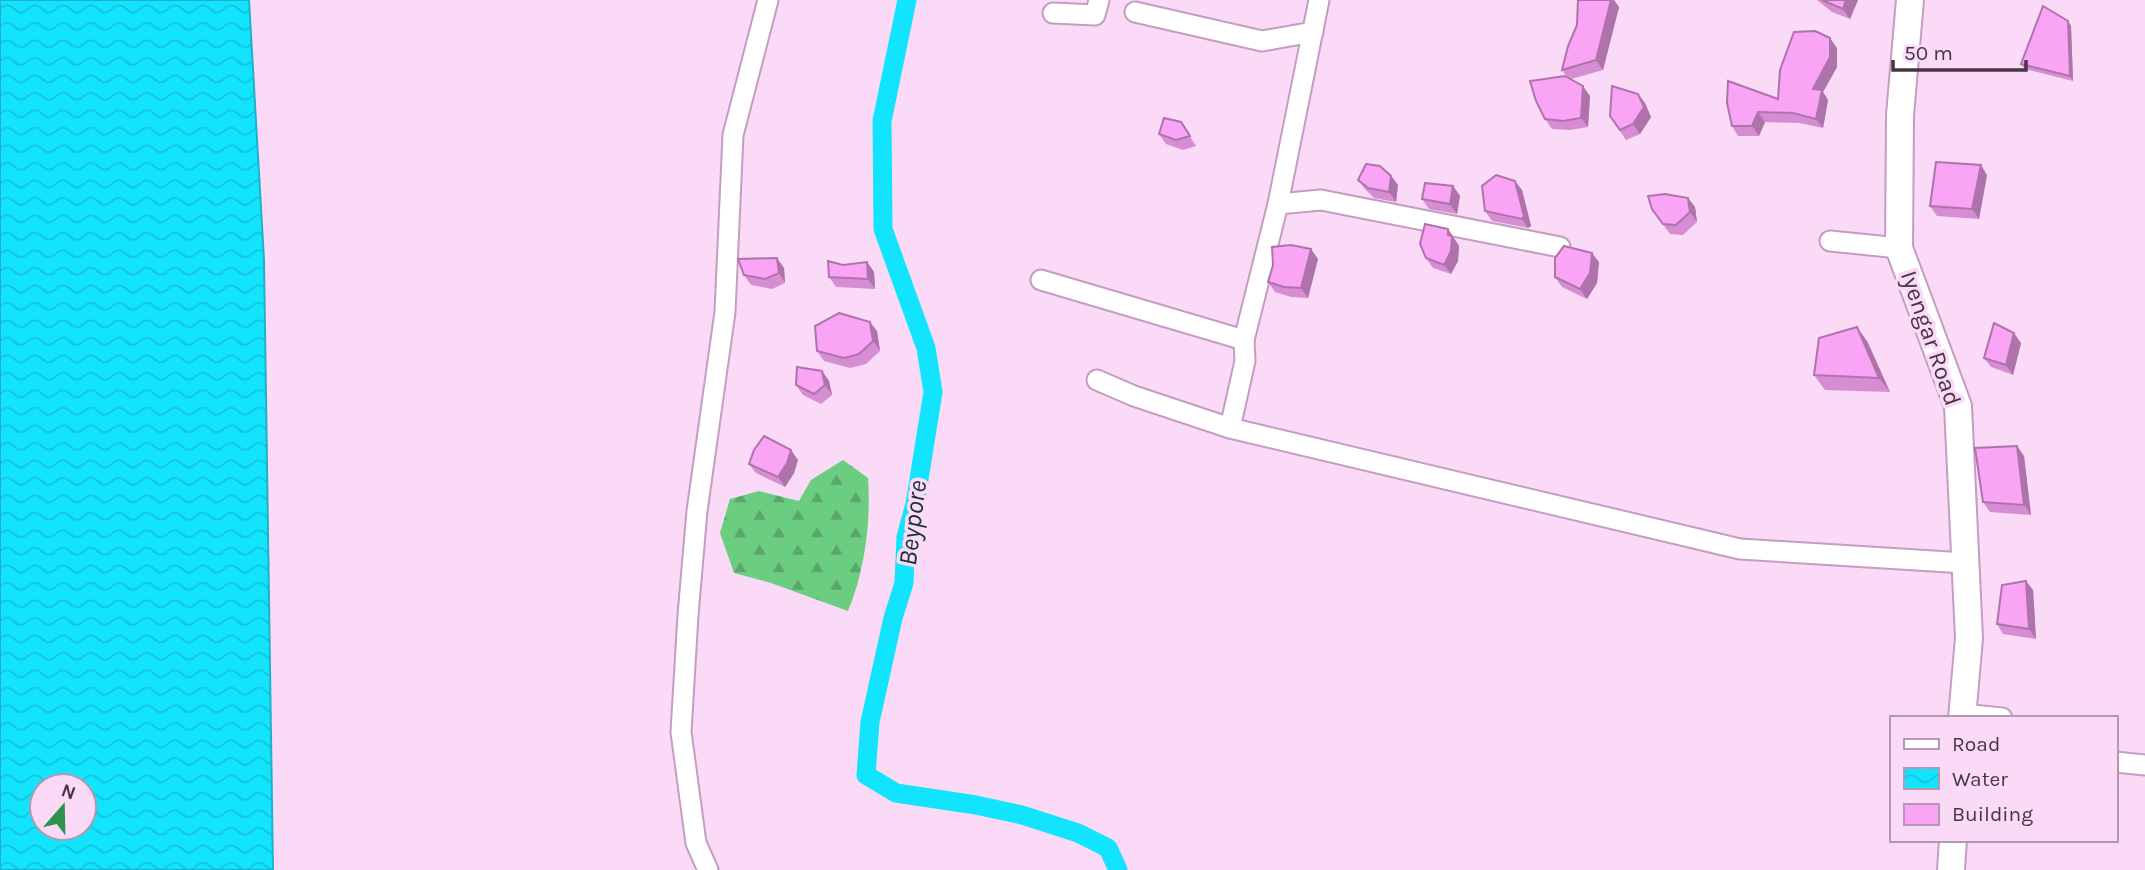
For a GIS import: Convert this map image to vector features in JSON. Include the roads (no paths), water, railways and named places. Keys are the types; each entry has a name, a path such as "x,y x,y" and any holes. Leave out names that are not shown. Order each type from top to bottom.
{"main road":[{"name":"Iyengar Road","path":"1910,0 1900,115 1899,248 1958,406 1969,638 1962,716"},
{"path":"1951,870 1953,842"}],"street":[{"path":"708,870 696,842 681,732 688,615 696,511 725,312 733,135 768,0"},
{"path":"1053,13 1095,15 1099,0"},
{"path":"1230,428 1244,361 1244,340 1278,204 1319,0"},
{"path":"1135,12 1262,41 1313,32"},
{"path":"1278,204 1321,200 1560,247"},
{"path":"1829,241 1899,248"},
{"path":"1041,280 1244,340"},
{"path":"1097,380 1135,396 1230,428 1740,549 1965,563"},
{"path":"2117,762 2145,765"}],"water":[{"path":"0,0 249,0 264,260 273,870 0,870"}],"waterway":[{"name":"Beypore","path":"907,0 882,121 883,229 926,348 933,392 915,504 906,537 904,583 893,618 870,722 866,775 896,793 1022,815 1078,833 1108,848 1118,870"}]}
